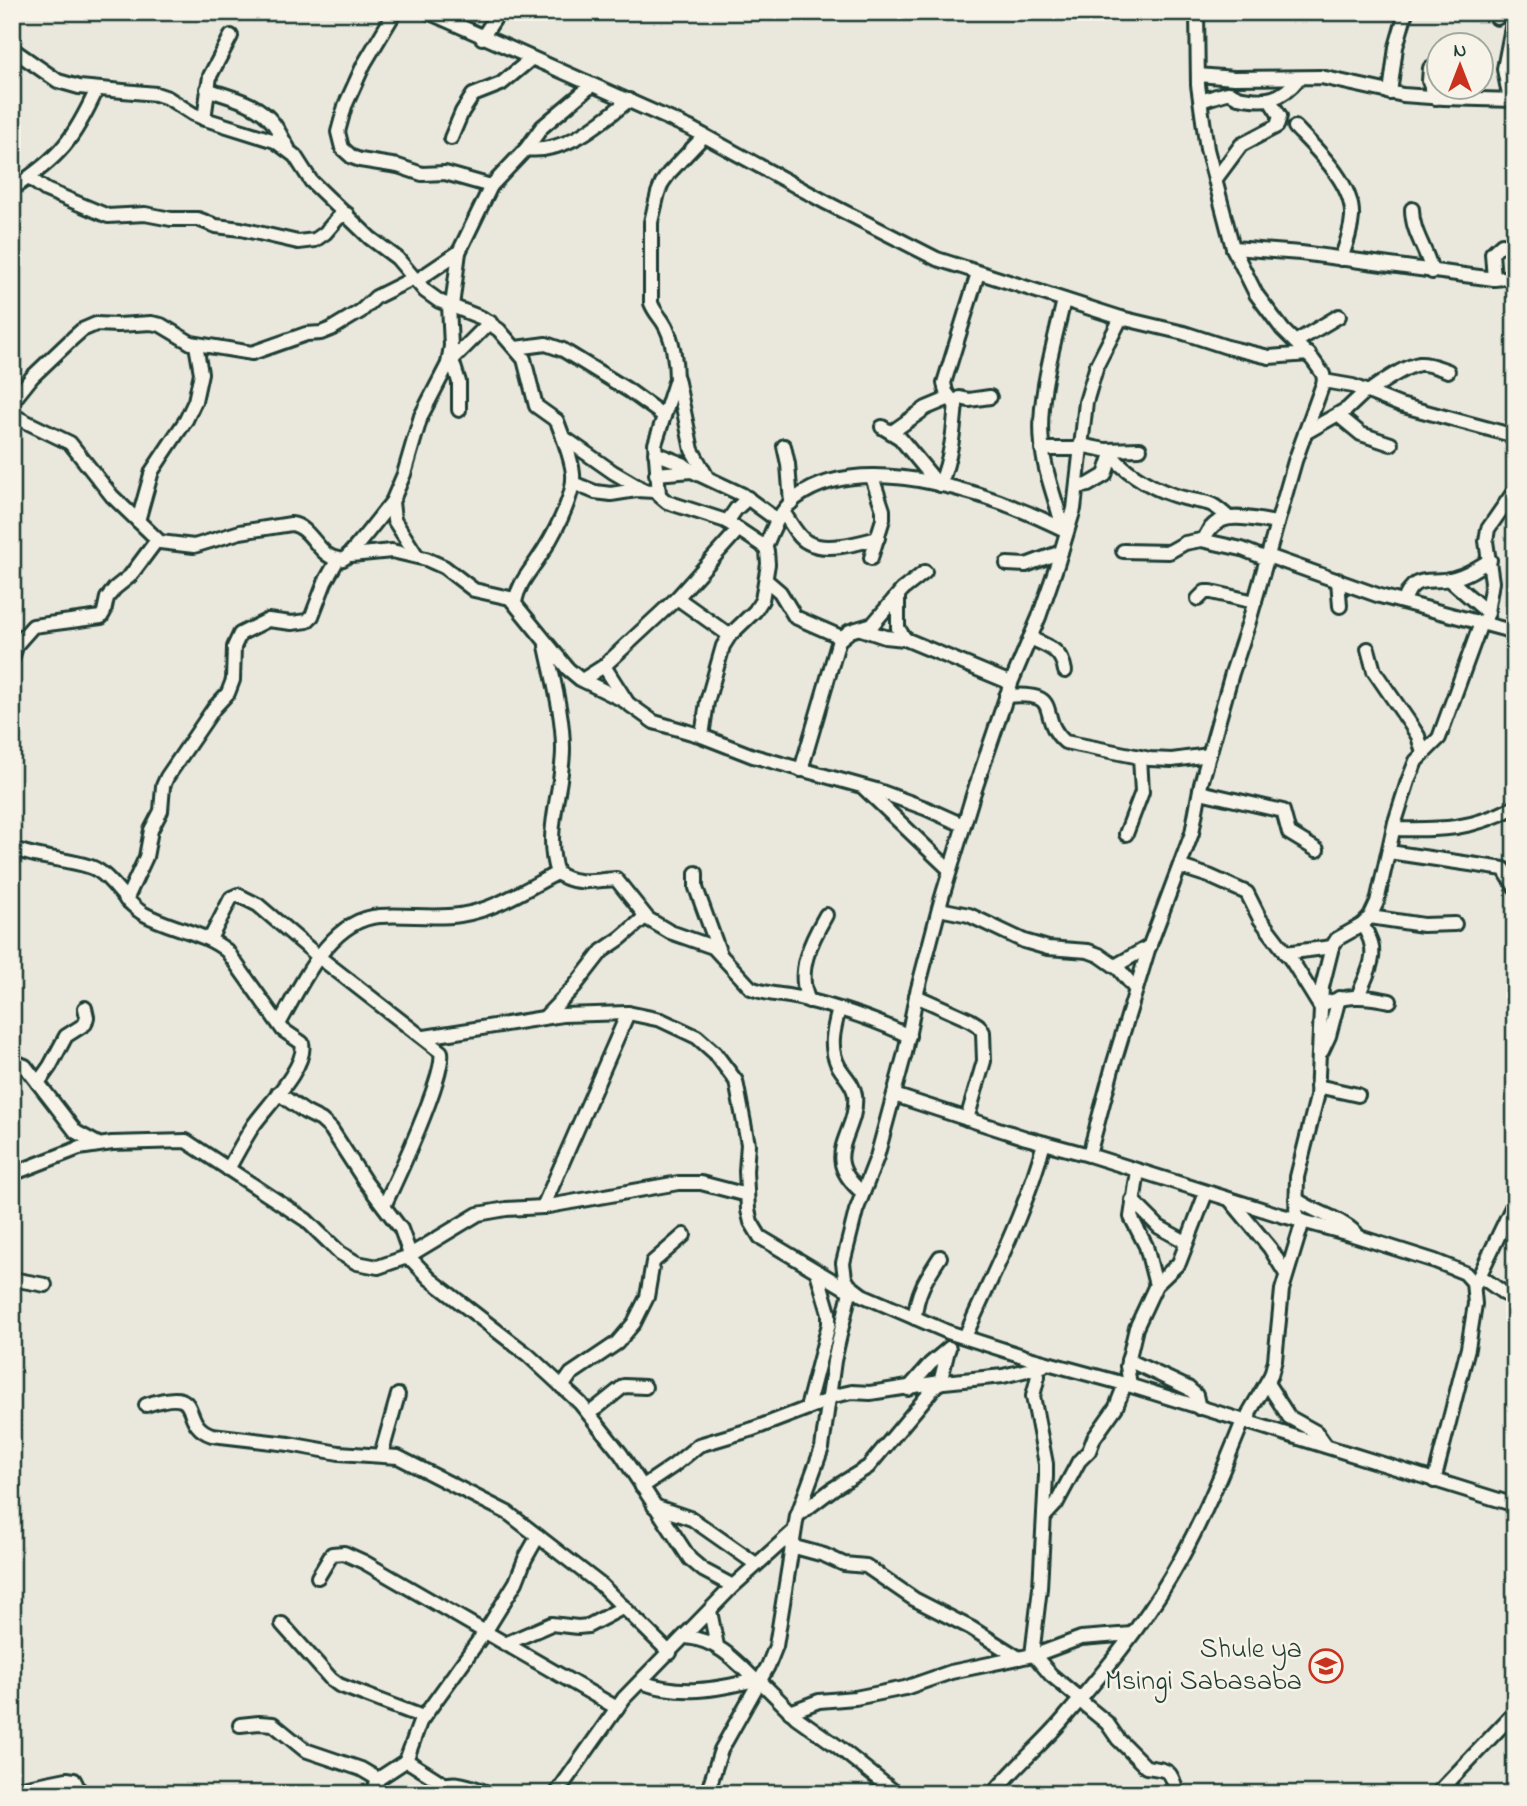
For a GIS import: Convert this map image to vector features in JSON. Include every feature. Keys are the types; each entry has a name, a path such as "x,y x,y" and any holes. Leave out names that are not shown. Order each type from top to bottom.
{"street":[{"path":"396,12 364,64 345,106 338,132 342,148 360,160 398,166 422,174 445,173 491,186"},
{"path":"428,12 482,38 629,100 704,136 937,259 1121,318 1269,356 1309,354"},
{"path":"482,38 499,12"},
{"path":"1089,1155 1150,946 1192,833 1209,755 1232,673 1305,433 1324,381 1323,374 1309,354 1283,330 1255,294 1233,248 1207,149 1198,75 1197,12"},
{"path":"1390,93 1396,47 1406,12"},
{"path":"1513,100 1504,69 1515,12"},
{"path":"204,119 210,76 231,36"},
{"path":"12,49 58,81 97,89 156,94 204,119 275,141 290,150"},
{"path":"451,138 469,99 482,90 501,84 531,58"},
{"path":"1198,75 1234,78 1321,77 1390,93 1426,97"},
{"path":"1200,101 1229,93 1240,97 1280,97 1299,78"},
{"path":"459,410 459,382 450,362 450,305 459,252 491,186 526,149 542,127 592,85"},
{"path":"12,189 60,154 81,125 97,89"},
{"path":"207,89 249,103 272,121 311,181 370,238 397,258 425,291 490,322 516,348 528,367 531,394 536,406 557,421 570,459 573,484 557,524 520,584 514,603"},
{"path":"1215,180 1241,145 1277,126 1280,116 1269,99"},
{"path":"526,149 551,149 568,142 629,100"},
{"path":"1295,127 1332,167 1348,194 1352,217 1349,238 1341,259"},
{"path":"704,136 662,183 651,222 651,303 656,315 663,322 675,360 676,378 683,399 692,450 708,477"},
{"path":"29,178 46,190 108,216 145,214 172,219 194,219 223,228 241,229 298,242 315,240 338,218 347,214"},
{"path":"1412,209 1414,230 1427,255 1432,272"},
{"path":"1494,279 1492,253 1502,244"},
{"path":"1233,248 1301,253 1494,279 1515,277"},
{"path":"12,402 32,377 73,338 92,325 151,323 196,345 252,353 306,334 321,333 361,311 376,297 415,280 459,252"},
{"path":"939,484 948,468 953,402 944,383 978,273"},
{"path":"1064,300 1046,385 1042,449 1065,530"},
{"path":"1297,341 1339,316"},
{"path":"708,1794 721,1750 776,1646 797,1516 822,1448 836,1352 851,1289 845,1278 843,1263 894,1095 916,996 963,825 1006,696 1061,552 1077,487 1086,401 1097,365 1121,318"},
{"path":"126,900 146,857 150,830 162,811 162,792 167,777 232,685 234,647 240,635 268,620 307,621 312,616 324,582 392,502 404,474 421,416 450,362 490,322"},
{"path":"516,348 546,344 563,350 664,416"},
{"path":"138,521 152,471 186,420 195,401 201,373 196,345"},
{"path":"1305,433 1338,415 1366,392 1389,378 1419,364 1448,371"},
{"path":"659,494 655,444 676,378"},
{"path":"1324,381 1353,386 1400,405 1515,436"},
{"path":"939,484 918,457 887,430 926,408 958,399 990,397"},
{"path":"12,415 69,443 112,496 157,540 194,546 254,528 284,524 298,525 306,530 324,552 344,557 376,551 417,556 444,567 474,590 504,597 514,603 568,669 654,722 702,736 753,756 862,786 925,808 963,825"},
{"path":"1338,415 1361,433 1391,444"},
{"path":"563,437 642,489 659,494 667,502 727,522 765,548 768,556 762,600 755,611 729,635 714,672 706,702 702,736"},
{"path":"765,548 784,512 788,464 783,446"},
{"path":"1042,449 1080,447 1113,453 1140,449"},
{"path":"655,453 683,464 748,498 784,512 807,543 817,546 846,546 878,538"},
{"path":"1077,487 1088,485 1105,475 1113,453"},
{"path":"1113,453 1122,467 1145,482 1183,498 1208,502 1229,518"},
{"path":"656,474 692,471"},
{"path":"784,512 817,486 882,476 939,484 994,499 1065,530"},
{"path":"871,558 883,510 872,477"},
{"path":"573,484 595,492 611,494 642,489"},
{"path":"993,1794 1012,1771 1034,1753 1080,1700 1132,1634 1172,1574 1267,1383 1275,1360 1280,1326 1279,1308 1299,1220 1297,1177 1315,1114 1322,987 1332,947 1337,939 1366,921 1377,902 1408,781 1416,761 1439,738 1485,620 1492,582 1486,541 1488,529 1515,490"},
{"path":"727,522 732,513 748,498"},
{"path":"392,502 394,520 417,556"},
{"path":"1204,540 1213,523 1229,518 1277,523"},
{"path":"582,680 604,666 677,598 738,530"},
{"path":"12,659 17,644 33,626 101,617 107,598 114,588 130,576 157,540"},
{"path":"1123,551 1169,552 1185,543 1204,540 1242,549 1404,602 1485,620 1515,632"},
{"path":"1007,564 1026,565 1061,552"},
{"path":"1404,602 1410,587 1420,581 1450,579 1490,560"},
{"path":"801,770 841,637 850,631 873,624 910,582 925,572"},
{"path":"1450,579 1485,620"},
{"path":"766,580 780,592 795,617 841,637"},
{"path":"1338,580 1340,606"},
{"path":"1198,599 1205,592 1211,592 1255,602"},
{"path":"898,595 898,628 905,639"},
{"path":"677,598 729,635"},
{"path":"861,629 885,638 905,639 1011,683"},
{"path":"1030,638 1056,651 1062,657 1065,671"},
{"path":"545,643 562,721 564,751 551,848 557,873 569,881 616,879 645,917 670,932 704,942 720,954 751,988 839,1009 909,1036"},
{"path":"1367,649 1374,671 1413,729 1423,753"},
{"path":"604,666 630,705"},
{"path":"1006,696 1032,696 1042,699 1048,704 1057,735 1065,742 1140,757 1172,760 1209,755"},
{"path":"1126,834 1142,792 1140,757"},
{"path":"862,786 950,870"},
{"path":"1200,792 1283,811 1289,833 1317,850"},
{"path":"1394,829 1464,827 1492,819 1515,807"},
{"path":"12,848 91,867 143,913 182,931 210,939 227,951 279,1024 302,1043 304,1051 298,1065 253,1125 228,1169"},
{"path":"1389,852 1504,869 1515,887"},
{"path":"1181,867 1247,893 1260,919 1321,1007"},
{"path":"279,1024 319,957 346,928 377,916 458,916 480,911 557,873"},
{"path":"696,873 696,887 720,954"},
{"path":"210,939 232,898 238,895 272,914 319,957 441,1052 441,1067 410,1153 384,1206"},
{"path":"939,909 969,915 1024,941 1048,948 1088,951 1099,955 1115,966 1136,990"},
{"path":"809,1001 802,975 811,945 826,915"},
{"path":"545,1018 602,951 645,917"},
{"path":"1366,921 1455,924"},
{"path":"1358,996 1373,958 1366,921"},
{"path":"1115,966 1150,946"},
{"path":"1285,953 1332,947"},
{"path":"916,996 970,1020 983,1032 984,1060 967,1119"},
{"path":"1321,1007 1339,998 1358,996 1390,1001"},
{"path":"1319,1055 1329,1036 1339,998"},
{"path":"38,1083 50,1066 62,1040 85,1024 85,1008"},
{"path":"839,1009 832,1049 838,1065 852,1084 855,1099 841,1149 842,1161 845,1174 863,1193"},
{"path":"425,1037 545,1018 628,1013 661,1020 697,1037 728,1068 736,1082 748,1144 747,1195 751,1222 760,1237 817,1272 862,1295 961,1336 1434,1481 1514,1502"},
{"path":"543,1207 628,1013"},
{"path":"12,1061 25,1066 76,1132 98,1144"},
{"path":"1317,1086 1332,1087 1358,1095"},
{"path":"278,1093 326,1124 401,1229 411,1257 430,1279 528,1355 589,1414 621,1454 690,1559 733,1586"},
{"path":"894,1095 1206,1193 1435,1261 1465,1273 1474,1282 1477,1281 1515,1301"},
{"path":"12,1174 79,1148 98,1144 187,1141 306,1220 340,1253 356,1264 378,1267 411,1257 478,1214 543,1207 678,1183 701,1183 747,1195"},
{"path":"908,1389 920,1374 961,1336 1018,1221 1035,1178 1044,1143"},
{"path":"1138,1171 1131,1217 1146,1246 1156,1285"},
{"path":"1044,1517 1056,1504 1079,1461 1089,1451 1094,1438 1128,1385 1128,1360 1136,1328 1156,1285 1179,1263 1206,1193"},
{"path":"1296,1199 1350,1227 1361,1237"},
{"path":"1132,1200 1159,1227 1186,1242"},
{"path":"1231,1200 1270,1248 1286,1274"},
{"path":"1434,1481 1468,1348 1477,1281 1515,1201"},
{"path":"562,1387 571,1374 617,1343 634,1323 647,1297 653,1262 684,1235"},
{"path":"390,1262 404,1238"},
{"path":"915,1318 916,1301 921,1286 940,1257"},
{"path":"807,1408 830,1313 817,1272"},
{"path":"12,1279 44,1285"},
{"path":"797,1516 868,1467 939,1383 949,1348"},
{"path":"1128,1360 1188,1388 1196,1395 1199,1408"},
{"path":"642,1488 698,1445 753,1429 852,1392 908,1389 1003,1376 1050,1364"},
{"path":"1028,1656 1040,1588 1046,1464 1033,1396 1038,1376 1036,1368"},
{"path":"1267,1383 1289,1417 1316,1432 1326,1446"},
{"path":"589,1414 624,1386 645,1387"},
{"path":"381,1455 398,1395"},
{"path":"146,1405 174,1397 180,1398 202,1430 212,1435 339,1453 398,1457 509,1513 601,1585 670,1653"},
{"path":"1254,1405 1266,1428"},
{"path":"654,1506 692,1519 756,1564"},
{"path":"556,1794 617,1709 641,1682 733,1586 794,1531"},
{"path":"373,1794 378,1779 406,1760 423,1717 485,1633 516,1582 538,1536"},
{"path":"791,1546 844,1564 866,1566 914,1599 1028,1656 1107,1723 1118,1739 1146,1767 1165,1769 1172,1775 1178,1794"},
{"path":"318,1577 332,1554 344,1553 364,1562 617,1709"},
{"path":"710,1574 711,1643"},
{"path":"505,1644 551,1624 588,1626 624,1607"},
{"path":"282,1624 339,1685 423,1717"},
{"path":"690,1633 711,1643 790,1712 897,1794"},
{"path":"790,1712 819,1701 855,1698 905,1688 951,1672 1054,1650 1081,1638 1132,1634"},
{"path":"641,1682 680,1691 712,1689 757,1681"},
{"path":"1437,1794 1515,1712"},
{"path":"240,1725 273,1724 305,1750 361,1769 378,1779"},
{"path":"406,1760 444,1784"},
{"path":"12,1790 67,1779 74,1780 81,1794"},
{"path":"432,1794 444,1784 456,1783 490,1794"}],"place":[{"name":"Shule ya Msingi Sabasaba","path":"1326,1666"}]}
